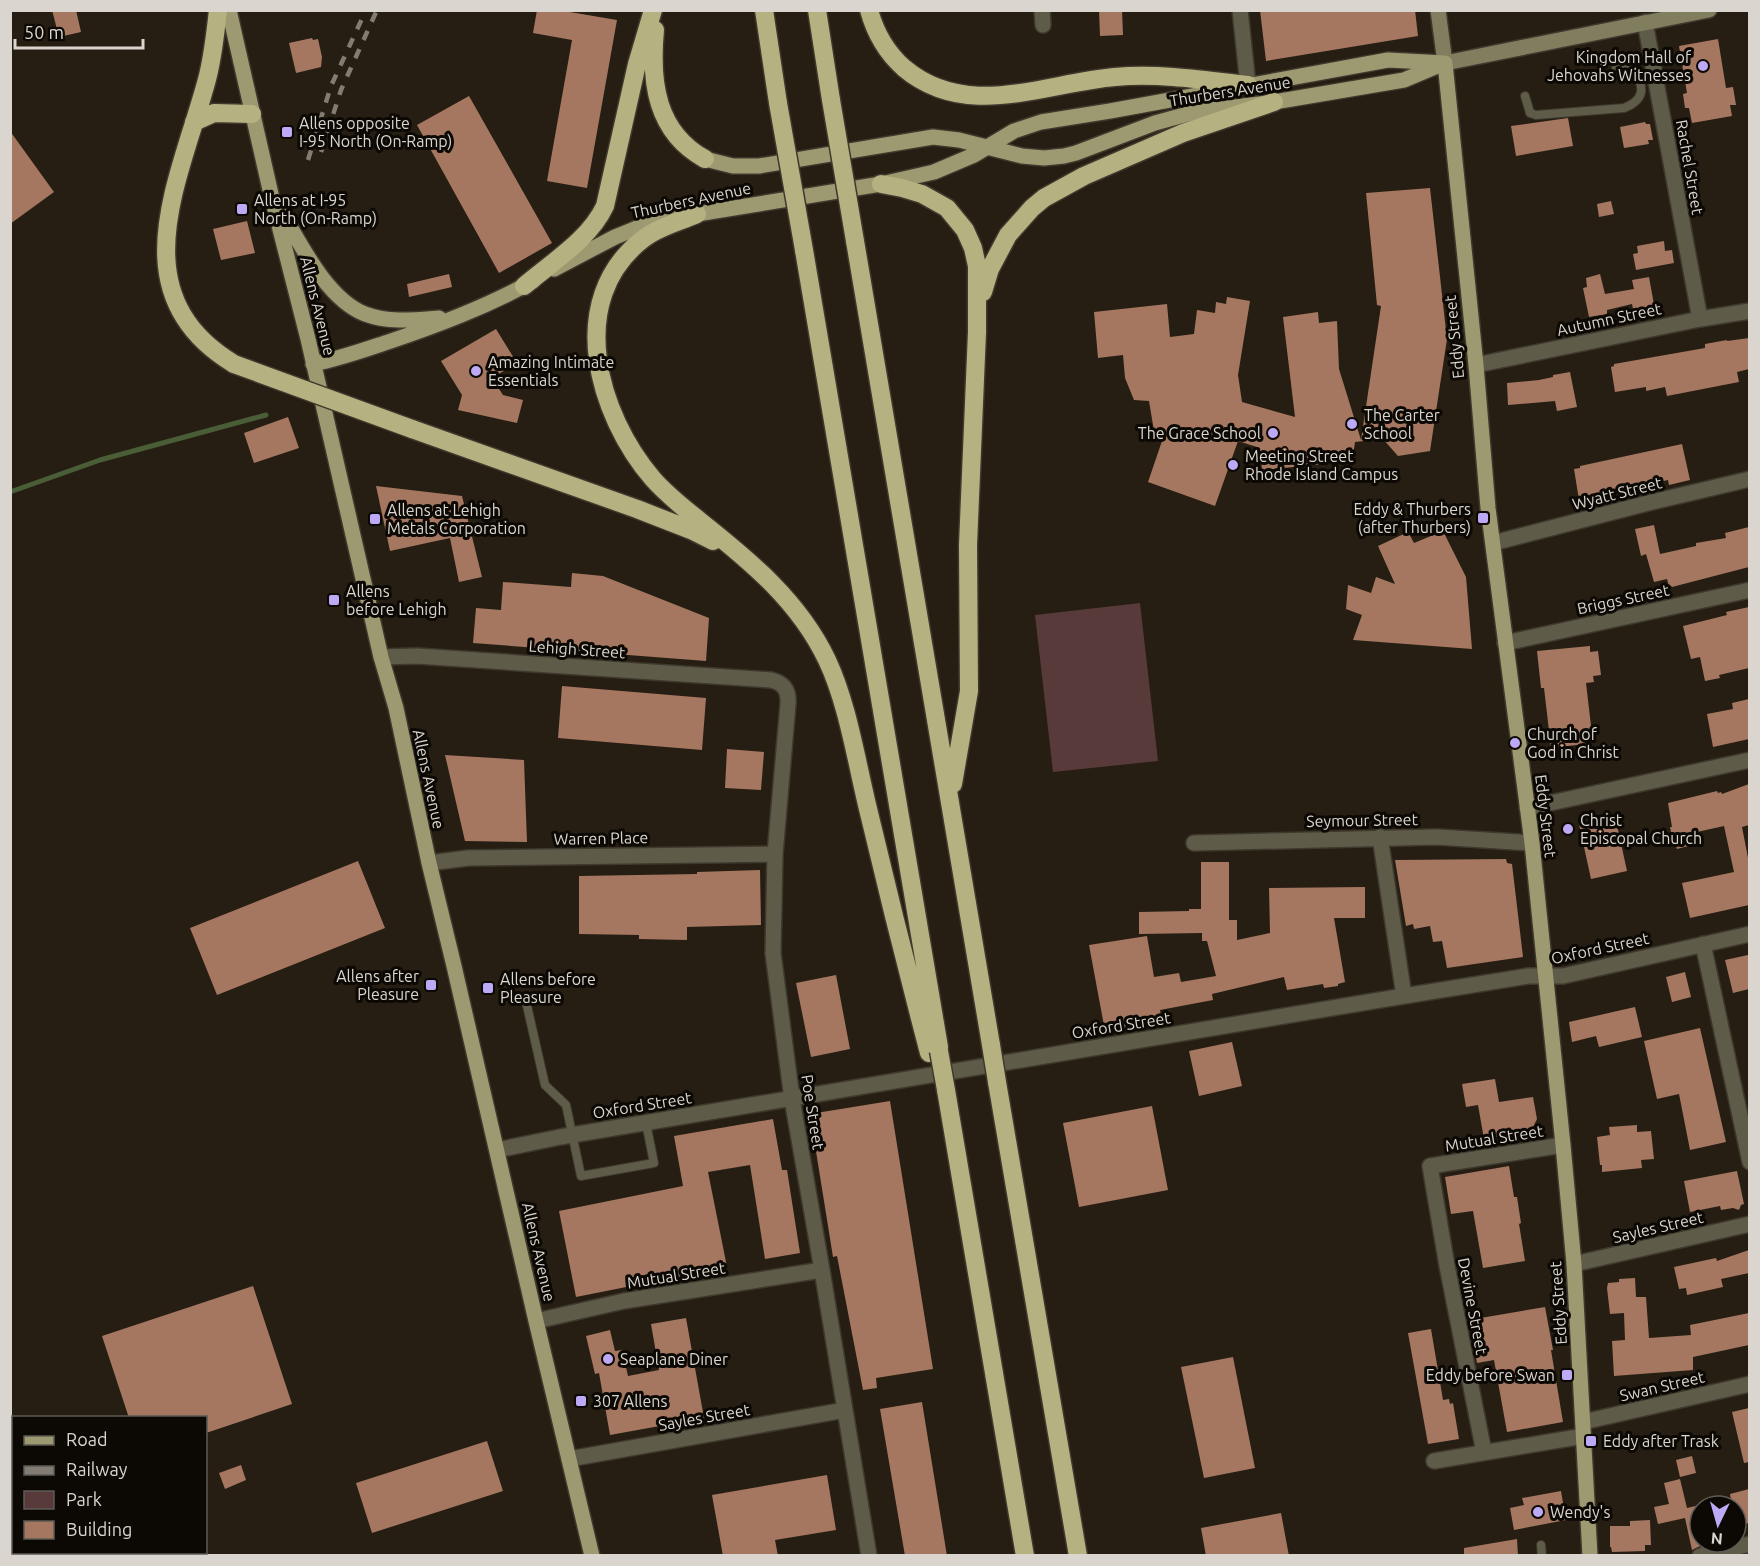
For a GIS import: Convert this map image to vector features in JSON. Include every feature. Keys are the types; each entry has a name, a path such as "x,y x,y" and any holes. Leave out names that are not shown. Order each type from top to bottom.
{"highway":[{"path":"218,10 210,68 170,207 167,239 168,272 175,300 187,324 213,350 234,364 672,522 724,547 756,568"},
{"path":"655,10 653,67 661,108 679,140 705,159"},
{"path":"524,286 586,233 597,221 605,206 637,64 655,10"},
{"path":"764,10 934,1052"},
{"path":"817,10 1078,1556"},
{"path":"869,10 879,36 887,50 899,63 925,83 955,94 979,97 1006,95 1084,81 1133,76 1208,80 1248,85"},
{"path":"977,332 985,284 998,252 1020,220 1044,198 1084,176 1183,133 1274,102"},
{"path":"194,122 214,114 252,114"},
{"path":"880,184 912,190 932,198 947,208 960,222 970,239 977,266 977,332 968,545 969,691 950,797"},
{"path":"697,214 649,236 633,248 614,271 602,299 596,325 601,374 618,425 640,462 667,494 756,568 786,597 809,628 828,661 848,726 891,905 943,1090 955,1146 1025,1556"}],"main road":[{"name":"Allens Avenue","path":"229,10 381,657 396,708 429,863 592,1556"},
{"name":"Eddy Street","path":"1438,10 1476,365 1484,464 1532,843 1563,1146 1574,1264 1590,1556"},
{"name":"Thurbers Avenue","path":"705,159 733,166 759,166 933,137 959,140 1012,154 1033,157 1064,156 1155,123 1195,112 1274,102 1404,80 1445,63 1709,10"},
{"name":"Thurbers Avenue","path":"313,364 340,358 460,316 501,298 584,253 647,224 880,184 934,172 961,162 1014,131 1041,122 1388,60 1445,63"},
{"path":"271,194 322,277 355,309 376,317 399,321 460,316"}],"street":[{"path":"1240,10 1248,85"},
{"name":"Rachel Street","path":"1645,22 1700,319"},
{"name":"Autumn Street","path":"1476,365 1749,311"},
{"name":"Wyatt Street","path":"1493,543 1749,479"},
{"name":"Briggs Street","path":"1505,643 1749,590"},
{"name":"Lehigh Street","path":"381,657 417,656 771,680"},
{"name":"Poe Street","path":"771,680 785,687 789,697 775,854 773,953 792,1099 869,1556"},
{"path":"1527,808 1749,759"},
{"path":"1380,837 1404,996"},
{"name":"Seymour Street","path":"1194,843 1437,837 1532,843"},
{"name":"Warren Place","path":"429,863 468,858 775,854"},
{"name":"Oxford Street","path":"497,1150 572,1135 1404,996 1528,976 1563,976 1749,934"},
{"path":"1703,944 1749,1162"},
{"name":"Mutual Street","path":"1430,1166 1563,1146"},
{"name":"Devine Street","path":"1430,1166 1447,1266 1484,1452"},
{"name":"Sayles Street","path":"1574,1264 1749,1224"},
{"name":"Mutual Street","path":"536,1321 625,1307 822,1270"},
{"name":"Swan Street","path":"1434,1461 1584,1429 1749,1384"},
{"name":"Sayles Street","path":"569,1460 845,1410"},
{"path":"1700,1556 1749,1544"}],"lane":[{"path":"1525,96 1530,112 1536,115 1624,108 1636,104 1640,99 1641,81 1635,71 1627,68 1616,69"},
{"path":"525,997 545,1085 566,1105 581,1176 654,1163 646,1123"},
{"path":"1541,1545 1542,1556"}],"green space":[{"path":"1140,603 1158,761 1053,772 1035,615"}],"shaded area":[{"path":"10,1414 13,1416 12,1554 97,1555 11,1555"}],"building":[{"path":"52,10 76,10 81,32 59,37"},
{"path":"537,10 558,10 617,20 587,188 547,181 572,40 533,33"},
{"path":"1099,10 1122,10 1123,35 1100,36"},
{"path":"1260,10 1415,10 1418,36 1266,61"},
{"path":"312,38 313,40 318,39 322,57 321,67 296,73 289,43"},
{"name":"Kingdom Hall of Jehovahs Witnesses","path":"1718,39 1726,88 1733,87 1736,105 1730,105 1732,116 1692,123 1689,108 1685,108 1683,94 1687,93 1679,46"},
{"path":"469,96 552,243 499,273 417,125"},
{"path":"1568,118 1573,146 1516,156 1511,126"},
{"path":"1645,122 1650,124 1653,140 1648,140 1649,144 1624,148 1620,127"},
{"path":"10,131 54,192 10,224"},
{"path":"1430,188 1447,339 1430,451 1398,456 1383,439 1355,442 1354,449 1324,464 1262,470 1260,448 1238,441 1215,506 1148,482 1162,441 1155,437 1149,401 1134,400 1125,378 1123,355 1098,358 1094,312 1167,304 1170,337 1194,334 1197,310 1215,313 1216,302 1226,304 1227,297 1250,301 1238,375 1242,402 1295,417 1283,317 1318,312 1319,323 1337,321 1339,369 1361,440 1381,306 1377,305 1366,193"},
{"path":"1611,201 1614,214 1599,217 1597,204"},
{"path":"247,221 255,253 221,260 213,229"},
{"path":"1664,241 1665,251 1672,250 1674,263 1636,270 1633,254 1638,253 1637,246"},
{"path":"449,274 452,287 409,297 407,284"},
{"path":"1600,274 1605,294 1634,289 1632,280 1649,277 1655,310 1634,314 1632,304 1607,310 1607,314 1589,317 1583,288 1587,287 1586,278"},
{"name":"Amazing Intimate Essentials","path":"496,329 517,363 492,378 503,395 523,400 517,423 458,410 462,395 441,361"},
{"path":"1749,338 1749,369 1737,372 1739,382 1667,396 1665,387 1646,391 1646,387 1615,392 1611,367 1614,364 1705,348 1705,344"},
{"path":"1570,372 1577,407 1557,411 1555,401 1508,405 1507,383 1539,380"},
{"path":"288,417 299,448 254,463 244,433"},
{"path":"1682,444 1690,480 1669,485 1668,480 1579,500 1574,469"},
{"path":"376,486 462,496 482,577 459,582 450,538 390,551"},
{"path":"1654,525 1660,554 1696,546 1696,543 1726,538 1725,533 1749,527 1749,567 1672,587 1669,586 1667,579 1654,582 1646,554 1641,556 1635,529"},
{"path":"1443,531 1466,577 1472,649 1353,640 1362,615 1346,609 1348,585 1371,593 1376,577 1395,584 1378,546 1408,532 1414,543"},
{"path":"572,573 603,576 709,618 706,661 473,643 476,608 501,610 503,582 571,587"},
{"path":"1749,607 1749,668 1705,681 1700,657 1691,659 1683,626"},
{"path":"1590,646 1590,652 1598,651 1601,675 1593,676 1594,682 1586,683 1593,743 1551,748 1537,651"},
{"path":"562,686 706,698 702,750 558,738"},
{"path":"1749,699 1749,739 1713,747 1707,714 1733,709 1732,703"},
{"path":"727,749 764,752 761,790 725,788"},
{"path":"445,755 524,760 527,842 465,841"},
{"path":"1749,784 1749,825 1742,827 1749,863 1749,905 1690,918 1682,883 1734,872 1724,826 1697,832 1700,843 1677,849 1673,843 1668,803 1717,791 1722,794"},
{"path":"1615,816 1627,871 1591,879 1579,824"},
{"path":"1506,859 1507,863 1512,864 1523,957 1447,968 1442,941 1433,942 1430,926 1414,929 1413,924 1406,926 1395,860"},
{"path":"358,861 385,928 217,995 190,928"},
{"path":"1201,862 1229,862 1229,920 1237,920 1237,940 1270,933 1269,888 1365,887 1365,918 1334,918 1345,982 1338,986 1324,988 1323,984 1287,990 1284,977 1212,994 1213,1000 1160,1010 1162,1022 1105,1031 1089,945 1147,936 1154,977 1179,973 1181,982 1216,976 1207,941 1202,941 1202,933 1139,934 1139,912 1201,909"},
{"path":"760,870 761,925 687,927 687,940 639,939 639,935 579,934 579,876 697,874 697,872"},
{"path":"1748,955 1749,989 1733,993 1725,960"},
{"path":"1685,972 1691,997 1672,1002 1666,977"},
{"path":"836,975 850,1049 811,1057 796,983"},
{"path":"1635,1007 1642,1037 1599,1047 1596,1036 1572,1042 1569,1022"},
{"path":"1700,1028 1726,1142 1690,1150 1679,1094 1657,1099 1644,1041"},
{"path":"1232,1042 1242,1086 1199,1096 1189,1051"},
{"path":"1495,1079 1499,1102 1533,1097 1537,1119 1531,1131 1484,1139 1478,1105 1466,1107 1462,1084"},
{"path":"890,1101 933,1369 876,1378 877,1388 863,1390 837,1256 833,1257 810,1114"},
{"path":"1152,1106 1168,1190 1079,1207 1063,1123"},
{"path":"773,1119 782,1170 787,1170 800,1253 765,1259 750,1165 708,1172 727,1267 576,1297 559,1211 683,1186 674,1136"},
{"path":"1637,1125 1637,1132 1651,1131 1654,1159 1641,1160 1642,1168 1602,1172 1597,1137 1610,1135 1609,1127"},
{"path":"1509,1166 1514,1197 1517,1197 1525,1261 1483,1268 1473,1211 1451,1214 1445,1177"},
{"path":"1737,1171 1744,1204 1739,1210 1733,1208 1721,1210 1720,1206 1690,1212 1684,1181"},
{"path":"1749,1250 1749,1273 1721,1279 1723,1287 1687,1295 1686,1288 1679,1289 1674,1267 1716,1258 1717,1261"},
{"path":"1635,1278 1636,1297 1646,1297 1649,1338 1691,1335 1690,1325 1749,1313 1749,1345 1693,1357 1693,1370 1614,1376 1612,1341 1625,1340 1624,1313 1610,1314 1608,1283 1619,1282 1619,1279"},
{"path":"253,1286 292,1404 207,1433 207,1416 128,1416 102,1336"},
{"path":"1545,1307 1563,1422 1507,1432 1494,1360 1477,1363 1469,1320"},
{"path":"686,1318 704,1418 610,1435 599,1373 595,1374 586,1336 610,1330 615,1351 622,1350 628,1376 659,1370 651,1324"},
{"path":"1431,1329 1443,1400 1449,1399 1450,1404 1453,1403 1459,1439 1428,1444 1408,1333"},
{"path":"1233,1357 1255,1468 1204,1478 1181,1367"},
{"path":"922,1402 947,1556 905,1556 880,1409"},
{"path":"1749,1408 1749,1462 1744,1463 1732,1412"},
{"path":"487,1441 503,1491 372,1533 356,1483"},
{"path":"1692,1456 1696,1473 1680,1477 1676,1460"},
{"path":"241,1465 246,1480 225,1489 219,1473"},
{"path":"827,1475 836,1530 775,1540 778,1556 723,1556 712,1495"},
{"path":"1680,1479 1688,1508 1688,1532 1685,1518 1658,1524 1654,1507 1669,1504 1664,1483"},
{"path":"1749,1489 1749,1523 1748,1494 1730,1494"},
{"name":"Wendy's","path":"1561,1491 1566,1520 1514,1530 1510,1508 1524,1505 1522,1498"},
{"path":"1281,1513 1289,1556 1206,1556 1201,1528"},
{"path":"1650,1520 1651,1545 1645,1545 1645,1551 1612,1552 1610,1526 1630,1526 1630,1521"},
{"path":"1517,1539 1518,1556 1464,1556 1464,1548"}],"waterway":[{"path":"10,492 100,460 266,415"}],"railway":[{"path":"308,160 331,86 366,10"},
{"path":"321,152 341,90 377,10"}],"place":[{"name":"Kingdom Hall of Jehovahs Witnesses","path":"1703,66"},
{"name":"Allens opposite I-95 North (On-Ramp)","path":"287,132"},
{"name":"Allens at I-95 North (On-Ramp)","path":"242,209"},
{"name":"Amazing Intimate Essentials","path":"476,371"},
{"name":"The Carter School","path":"1352,424"},
{"name":"The Grace School","path":"1273,433"},
{"name":"Meeting Street Rhode Island Campus","path":"1233,465"},
{"name":"Eddy & Thurbers (after Thurbers)","path":"1483,518"},
{"name":"Allens at Lehigh Metals Corporation","path":"375,519"},
{"name":"Allens before Lehigh","path":"334,600"},
{"name":"Church of God in Christ","path":"1515,743"},
{"name":"Christ Episcopal Church","path":"1568,829"},
{"name":"Allens after Pleasure","path":"431,985"},
{"name":"Allens before Pleasure","path":"488,988"},
{"name":"Seaplane Diner","path":"608,1359"},
{"name":"Eddy before Swan","path":"1567,1375"},
{"name":"307 Allens","path":"581,1401"},
{"name":"Eddy after Trask","path":"1591,1441"},
{"name":"Wendy's","path":"1538,1512"}]}
